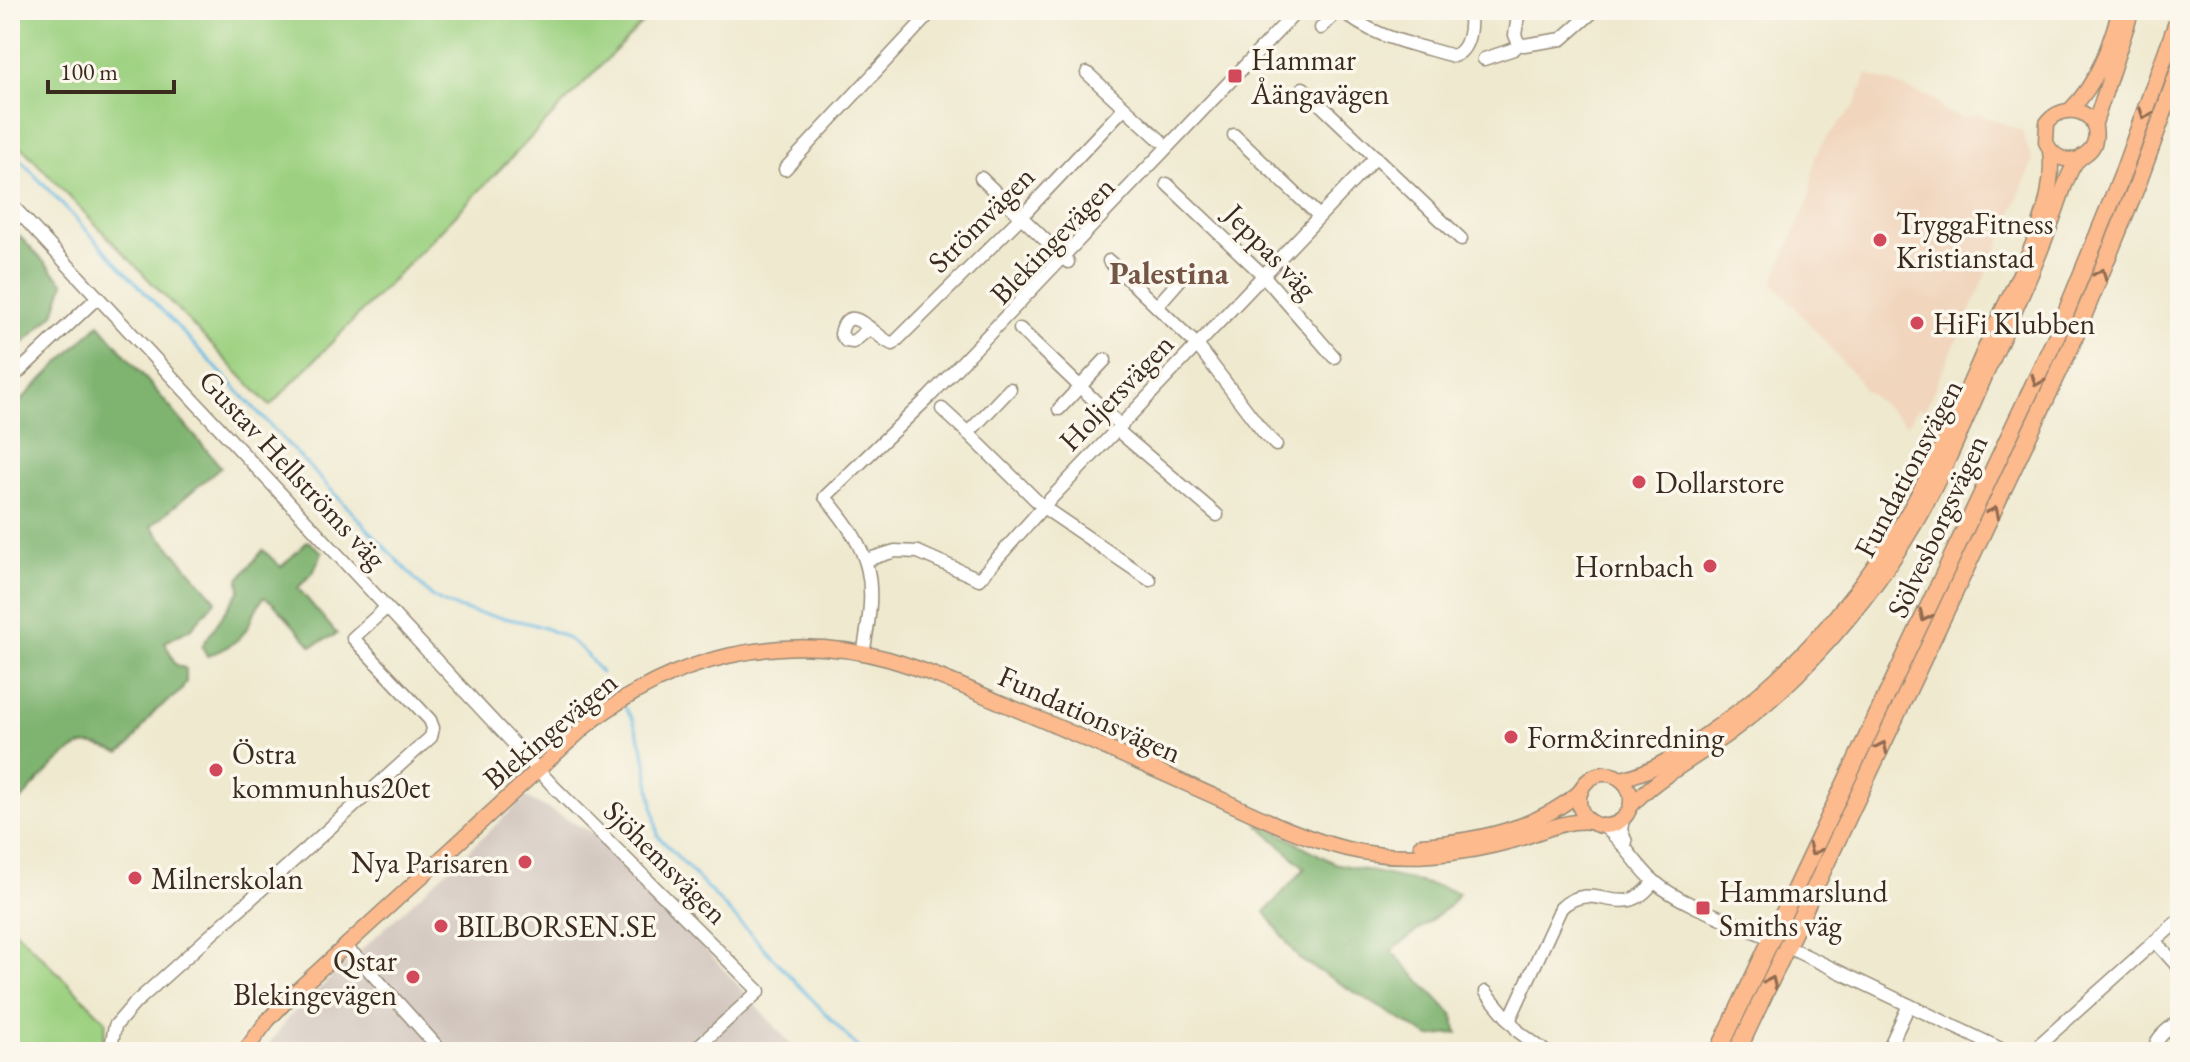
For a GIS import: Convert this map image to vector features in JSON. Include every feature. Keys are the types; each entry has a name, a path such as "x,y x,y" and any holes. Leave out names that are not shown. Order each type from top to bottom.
{"highway":[{"name":"Sölvesborgsvägen","path":"1718,1052 2055,339 2121,178 2180,14"},
{"name":"Sölvesborgsvägen","path":"1737,1052 2060,371 2127,210 2180,67"}],"main road":[{"path":"2120,10 2095,79 2086,94 2071,109 2058,112 2047,123 2045,138 2050,151 2063,159 2078,159 2093,146 2094,126 2132,10"},
{"path":"2071,109 2085,114 2094,126"},
{"name":"Fundationsvägen","path":"1621,779 1644,772 1672,757 1761,692 1835,617 1876,564 1921,487 2020,271 2050,191 2053,167 2050,151"},
{"name":"Fundationsvägen","path":"1627,813 1659,779 1739,725 1793,679 1844,624 1885,572 1917,521 1945,465 2031,277 2068,176 2078,159"},
{"name":"Blekingevägen","path":"244,1052 279,1008 587,725 624,697 687,666 726,655 809,648 863,654"},
{"name":"Fundationsvägen","path":"863,654 941,677 1294,831 1350,850 1425,855 1495,846 1569,822 1597,824"},
{"path":"1611,774 1621,779 1629,789 1627,813 1614,825 1597,824 1580,806 1581,791 1586,782 1598,775 1611,774"},
{"name":"Fundationsvägen","path":"1294,831 1381,845 1438,844 1526,824 1561,808 1581,791"}],"street":[{"path":"785,169 933,10"},
{"path":"1321,28 1340,10 1396,39 1453,56 1466,47 1469,10"},
{"path":"1519,10 1515,35 1519,44"},
{"path":"1484,59 1514,49 1519,44 1552,43 1562,39 1595,10"},
{"name":"Blekingevägen","path":"863,654 871,613 866,560 854,533 827,499 933,402 1298,12"},
{"path":"1087,73 1160,140"},
{"path":"1303,88 1461,239"},
{"name":"Strömvägen","path":"870,328 884,341 893,344 1021,217 1124,108"},
{"path":"1234,135 1319,216"},
{"name":"Holjersvägen","path":"866,560 895,551 918,552 979,579 1043,507 1376,157"},
{"path":"981,178 1066,259"},
{"name":"Jeppas väg","path":"1167,184 1263,275 1334,357"},
{"name":"Gustav Hellströms väg","path":"10,203 538,770"},
{"path":"1109,261 1197,345 1276,445"},
{"path":"1157,306 1178,282"},
{"path":"10,380 98,297"},
{"path":"1020,329 1081,386 1119,428 1217,515"},
{"path":"1059,409 1105,360"},
{"path":"968,433 1010,389"},
{"path":"942,409 1043,507 1150,580"},
{"path":"110,1052 115,1026 134,1004 431,737 433,728 430,720 353,638 386,608"},
{"name":"Sjöhemsvägen","path":"538,770 759,991 692,1052"},
{"path":"1627,813 1621,830 1632,856"},
{"path":"1597,824 1613,833 1654,881 1673,894 1763,935"},
{"path":"1509,1021 1557,914 1566,903 1581,897 1624,901 1636,899 1645,894 1654,881"},
{"path":"2031,1052 2180,919"},
{"path":"2155,941 2180,969"},
{"path":"345,947 442,1052"},
{"path":"1796,951 2007,1052"},
{"path":"1486,992 1509,1021 1532,1044 1546,1052"},
{"path":"1887,1052 1909,1005"},
{"path":"2155,1052 2159,1038 2180,1020"}],"shaded area":[{"path":"1867,74 1934,99 1943,110 1962,118 1979,114 2022,131 2033,162 1979,292 1924,411 1918,407 1908,425 1863,389 1773,282 1809,199 1815,157 1824,141 1856,104"},
{"path":"526,797 591,832 717,962 798,1052 263,1052 290,1016"}],"green space":[{"path":"10,10 645,10 650,15 270,406 10,135"},
{"path":"10,226 64,283 54,314 10,356"},
{"path":"99,324 221,467 151,526 216,600 192,628 165,642 175,664 186,669 186,682 181,691 154,712 130,745 120,753 94,745 78,747 52,767 10,812 10,411"},
{"path":"308,541 322,552 314,571 298,588 337,634 312,646 264,597 242,635 207,656 202,646 240,590 239,579 263,550 281,567"},
{"path":"1258,825 1266,826 1334,863 1459,893 1449,906 1391,951 1452,1014 1458,1033 1430,1037 1299,959 1265,912 1305,868"},
{"path":"10,925 106,1021 102,1052 10,1052"}],"waterway":[{"path":"10,149 431,596 465,610 555,632 580,648 601,673"},
{"path":"625,708 633,720 644,751 658,836 862,1052"}],"place":[{"name":"Hammar Åängavägen","path":"1235,76"},
{"name":"TryggaFitness Kristianstad","path":"1880,240"},
{"name":"HiFi Klubben","path":"1917,323"},
{"name":"Dollarstore","path":"1639,482"},
{"name":"Hornbach","path":"1710,566"},
{"name":"Form&inredning","path":"1511,737"},
{"name":"Östra kommunhus20et","path":"216,770"},
{"name":"Nya Parisaren","path":"525,862"},
{"name":"Milnerskolan","path":"135,878"},
{"name":"Hammarslund Smiths väg","path":"1703,908"},
{"name":"BILBORSEN.SE","path":"441,926"},
{"name":"Qstar Blekingevägen","path":"413,977"}],"district":[{"name":"Palestina","path":"1169,273"}]}
